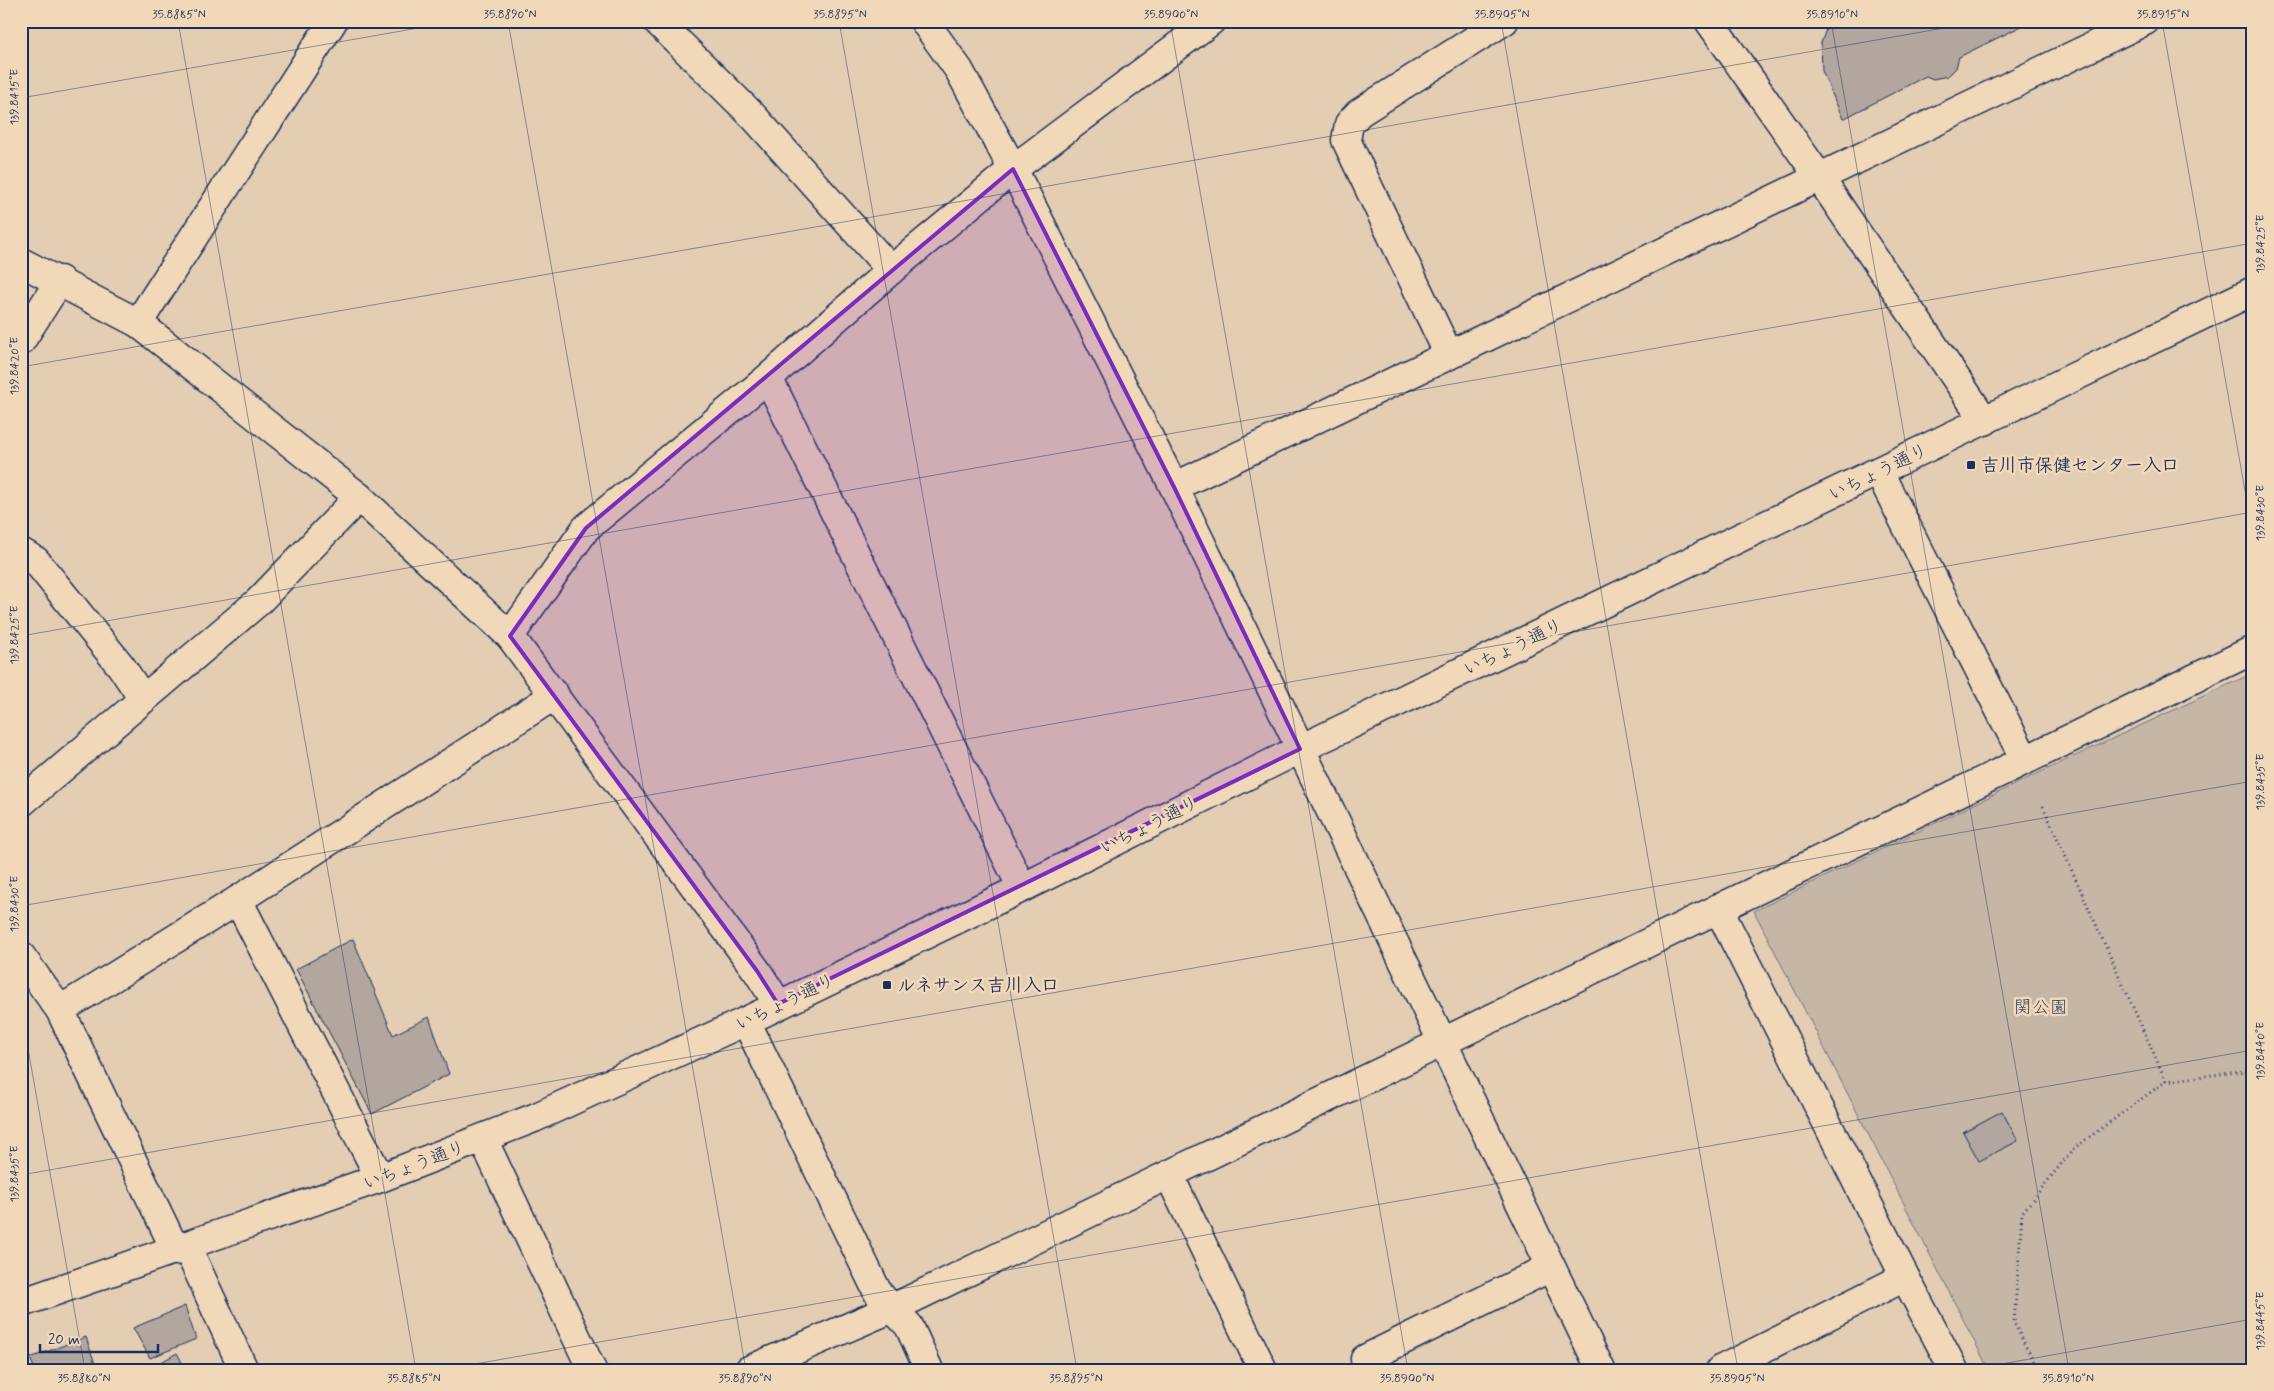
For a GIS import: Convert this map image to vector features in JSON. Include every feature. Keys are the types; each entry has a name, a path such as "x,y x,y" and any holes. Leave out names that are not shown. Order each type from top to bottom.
{"street":[{"path":"138,323 333,21"},
{"path":"657,21 754,117 891,270"},
{"path":"924,21 959,70 1013,169 1174,487 1601,1370"},
{"path":"510,636 586,528 768,378 891,270 1013,169 1211,21"},
{"path":"1449,355 1346,140 1349,124 1359,113 1504,21"},
{"path":"1709,21 1819,177 1985,421"},
{"path":"1174,487 2145,21"},
{"path":"21,262 60,280 138,323 360,497 510,636 757,971 778,1004"},
{"path":"21,341 60,280"},
{"name":"いちょう通り","path":"21,1303 182,1249 483,1139 746,1021 1022,888 1300,749 2253,291"},
{"path":"768,378 1022,888"},
{"path":"1879,472 2025,760"},
{"path":"21,803 258,602 360,497"},
{"path":"21,552 36,561 122,666 143,699"},
{"path":"749,1370 893,1308 2253,650"},
{"path":"60,1010 238,900 555,695"},
{"path":"238,900 380,1178"},
{"path":"1718,908 1905,1278 1954,1370"},
{"path":"21,956 60,1010 244,1370"},
{"path":"746,1021 878,1293 908,1326 929,1370"},
{"path":"483,1139 592,1370"},
{"path":"1169,1175 1263,1370"},
{"path":"1365,1359 1551,1267"},
{"path":"1720,1370 1905,1278"}],"path":[{"path":"2043,806 2166,1081"},
{"path":"2038,1370 2014,1323 2022,1213 2072,1149 2166,1081 2245,1071 2253,1073"}],"highlighted area":[{"path":"1013,169 1174,487 1300,749 778,1004 757,971 510,636 586,528"}],"green space":[{"name":"関公園","path":"2253,673 2253,1370 1989,1370 1754,911 2028,778"}],"building":[{"path":"1829,21 2032,21 1959,57 1956,68 1948,76 1933,79 1926,76 1843,119 1822,71 1821,43"},
{"path":"353,939 393,1035 429,1017 449,1074 372,1114 296,969"},
{"path":"2002,1111 2018,1141 1979,1161 1963,1132"},
{"path":"185,1306 196,1339 150,1358 133,1328"},
{"path":"86,1337 97,1370 35,1370 30,1358"},
{"path":"177,1353 186,1370 149,1369"}],"place":[{"name":"吉川市保健センター入口","path":"1971,465"},
{"name":"ルネサンス吉川入口","path":"887,985"}]}
